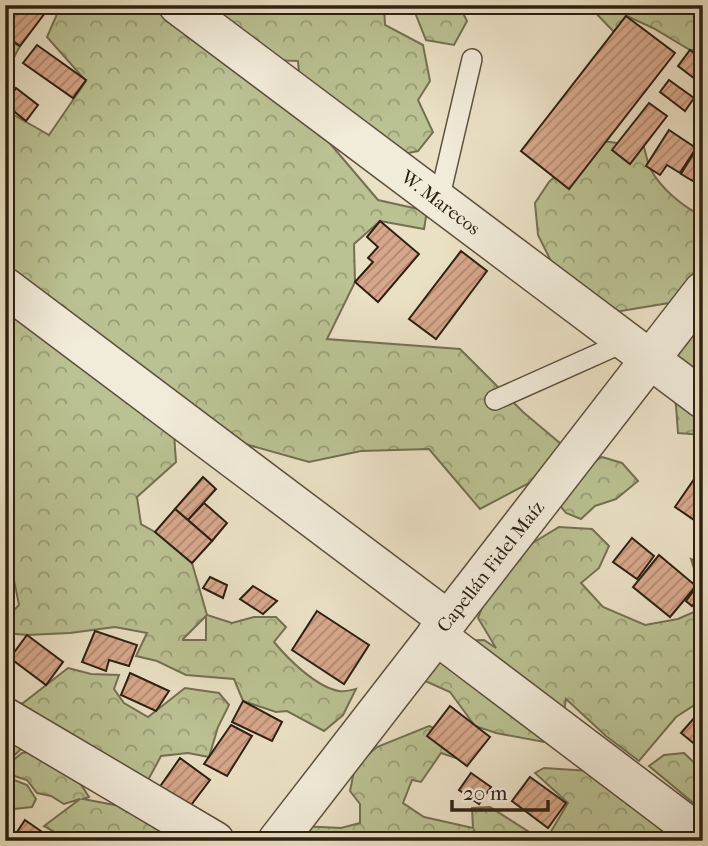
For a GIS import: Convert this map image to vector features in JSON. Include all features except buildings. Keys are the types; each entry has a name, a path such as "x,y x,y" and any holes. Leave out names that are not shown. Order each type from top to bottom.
{"street":[{"name":"W. Marecos","path":"178,5 703,399"},
{"path":"5,286 442,628 703,837"},
{"name":"Capellán Fidel Maíz","path":"277,841 442,628 638,349 703,291"},
{"path":"5,717 215,841"}],"lane":[{"path":"439,200 472,59"},
{"path":"495,400 638,349"}],"green space":[{"path":"61,5 384,5 385,25 423,45 430,81 418,100 433,132 418,151 383,158 322,134 378,200 427,211 424,229 380,221 354,244 355,282 327,339 460,349 523,412 561,444 535,480 480,509 429,449 361,451 309,462 213,435 174,433 176,462 137,497 141,524 155,532 192,563 207,615 232,623 254,617 276,617 286,627 274,642 295,664 330,688 341,691 356,689 343,715 324,731 287,711 276,712 243,701 234,679 186,675 157,661 136,656 147,633 115,627 70,633 5,633 5,620 19,605 14,580 5,577 5,110 49,135 86,81 47,37","holes":["269,60 298,61 300,83","206,616 206,640 183,640 183,639"]},
{"path":"412,5 459,5 467,21 454,45 426,40"},
{"path":"588,5 703,5 703,49 690,50 627,16 614,32"},
{"path":"5,40 20,46 5,74"},
{"path":"596,140 644,147 650,168 660,183 681,203 703,216 703,260 669,303 615,312 554,267 538,235 535,203 549,182"},
{"path":"703,286 703,435 678,433 669,373"},
{"path":"602,457 622,463 638,481 616,499 595,506 581,519 566,513 558,503 574,473"},
{"path":"559,527 592,529 609,546 599,568 581,583 603,607 645,625 678,619 694,612 702,594 691,559 703,564 703,689 699,702 676,717 639,761 606,736 566,699 561,730 544,742 475,726 450,692 423,680 455,641 484,640 496,648 478,618 496,572 521,550"},
{"path":"68,668 91,674 119,675 114,689 124,703 148,717 185,688 219,693 229,705 218,727 209,757 188,753 161,756 147,782 5,708 23,703"},
{"path":"429,726 445,733 456,758 441,753 421,782 412,780 403,803 424,817 473,828 472,808 490,807 534,835 550,833 568,803 535,773 544,768 590,771 659,824 666,841 480,841 474,830 472,841 277,841 300,826 341,828 360,823 360,804 350,791 355,766 377,747"},
{"path":"5,733 21,749 6,763 9,778 27,785 36,799 32,807 5,810"},
{"path":"47,749 78,780 89,797 83,799 141,810 205,841 71,841 44,826 80,799 64,804 51,796 37,793 27,780 11,775 12,761 22,753"},
{"path":"684,753 703,771 703,811 649,766 664,755"}]}
